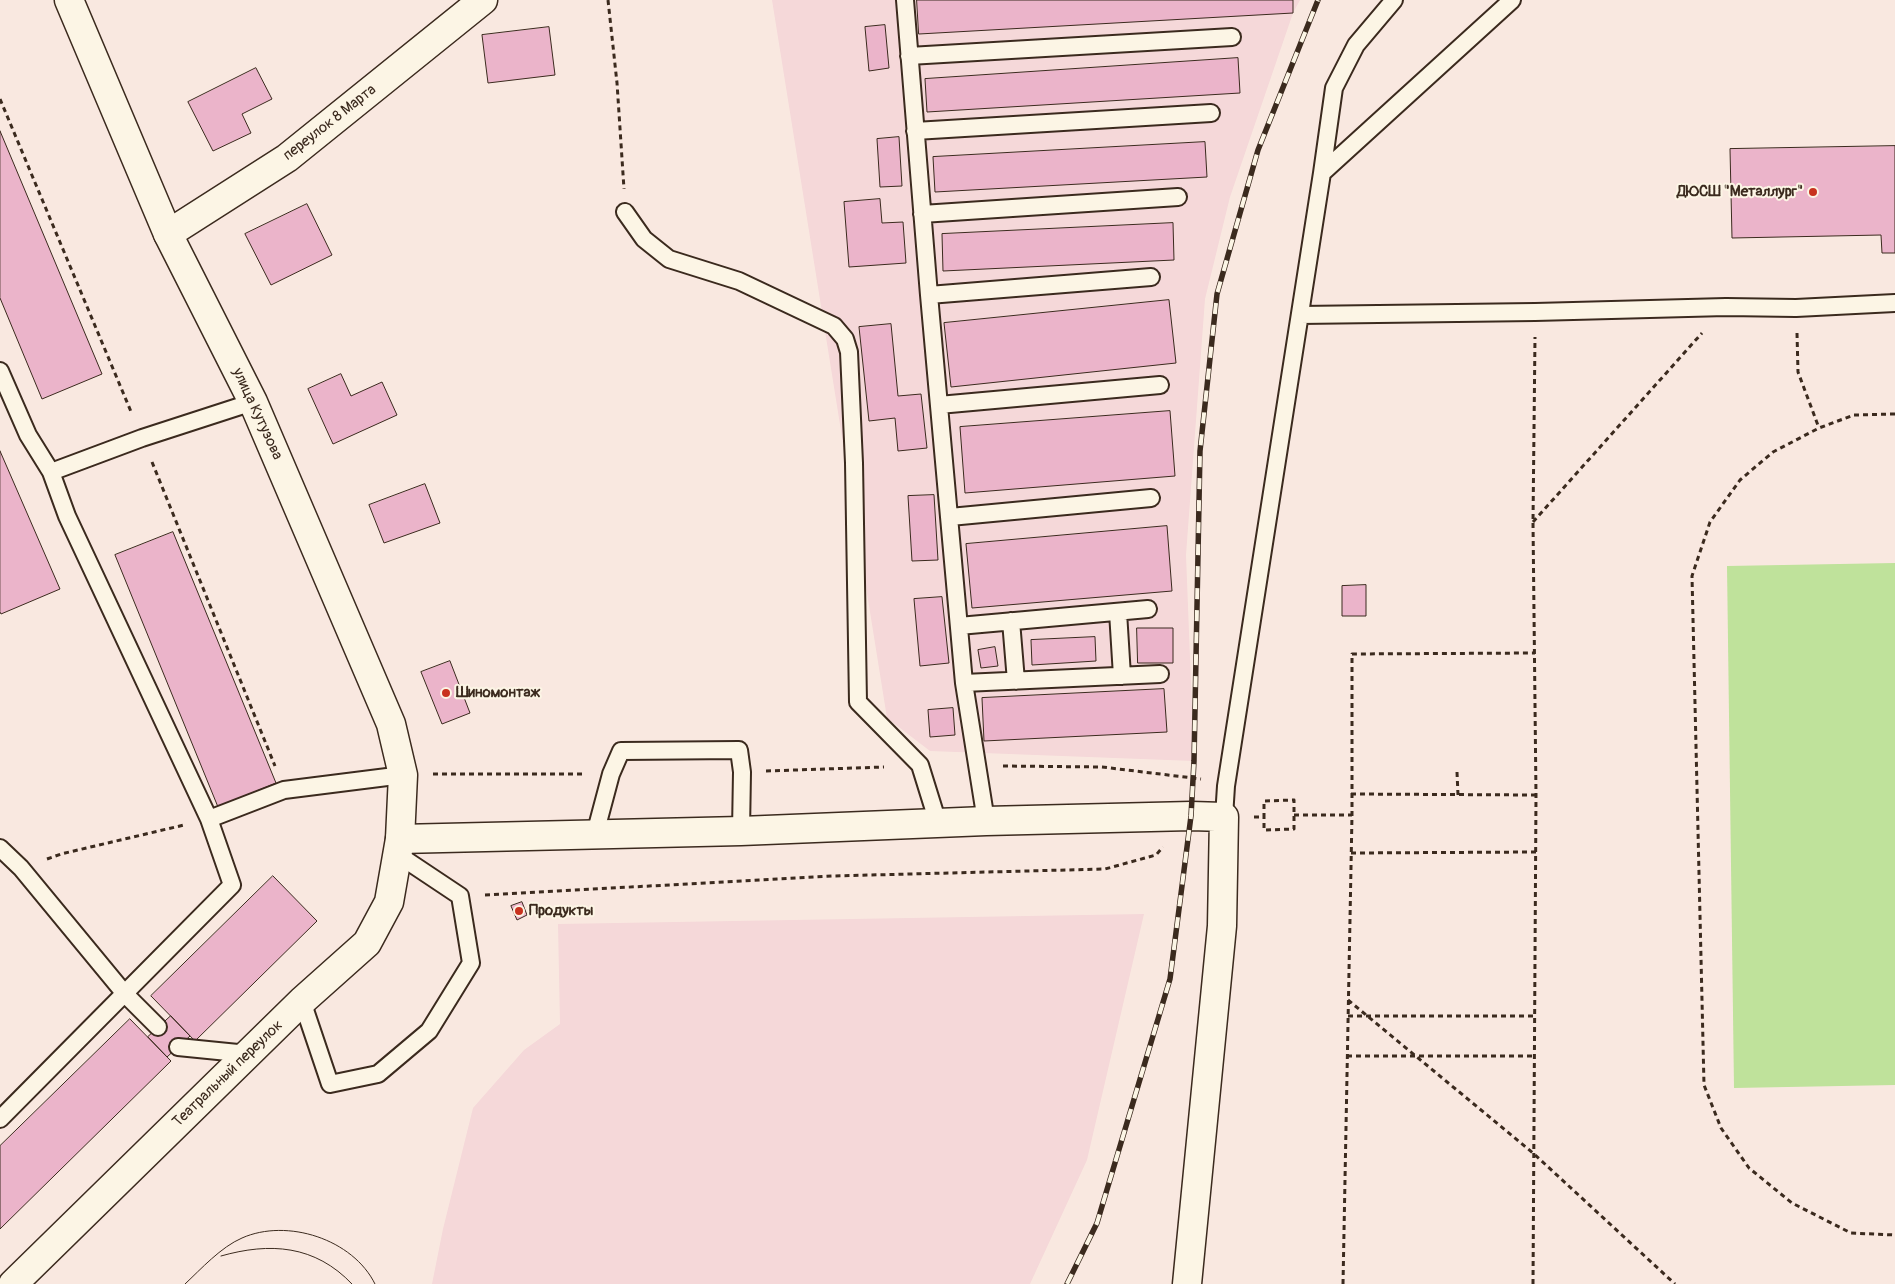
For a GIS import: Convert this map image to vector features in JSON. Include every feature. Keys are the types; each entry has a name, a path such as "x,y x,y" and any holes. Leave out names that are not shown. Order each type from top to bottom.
{"street":[{"name":"улица Кутузова","path":"68,0 168,234 253,402 391,724 403,775 398,846"},
{"name":"переулок 8 Марта","path":"168,234 287,158 483,0"},
{"path":"398,846 595,834 741,831 986,821 1191,816 1224,817 1222,926 1186,1284"},
{"name":"Театральный переулок","path":"13,1284 302,1001 367,943 389,902 398,846"}],"lane":[{"path":"905,0 964,683 986,821"},
{"path":"1224,817 1226,786 1334,88 1356,45 1394,0"},
{"path":"1322,173 1512,0"},
{"path":"909,56 1232,37"},
{"path":"916,131 1211,113"},
{"path":"922,214 1178,197"},
{"path":"625,212 644,239 669,259 739,281 834,326 845,339 849,352 854,463 858,702 920,765 938,823"},
{"path":"929,295 1151,278"},
{"path":"1300,314 1535,312 1726,307 1796,308 1895,303"},
{"path":"0,371 28,435 51,472 67,516 209,819 232,885 0,1119"},
{"path":"940,405 1160,385"},
{"path":"51,472 142,438 253,402"},
{"path":"950,517 1151,498"},
{"path":"959,626 1148,609"},
{"path":"1118,612 1122,676"},
{"path":"1010,622 1016,681"},
{"path":"964,683 1160,674"},
{"path":"595,834 611,774 621,751 739,750 742,772 741,831"},
{"path":"209,819 284,790 403,775"},
{"path":"302,1001 330,1084 378,1074 428,1031 471,963 460,896 398,846"},
{"path":"0,848 21,868 125,994 158,1027"},
{"path":"178,1047 248,1054"}],"path":[{"path":"608,0 617,83 625,212"},
{"path":"1533,522 1726,307"},
{"path":"1533,1284 1536,852 1533,522 1535,312"},
{"path":"1796,326 1798,372 1819,428"},
{"path":"1895,414 1854,415 1819,428 1773,452 1740,480 1710,522 1692,576 1704,1086 1721,1128 1749,1168 1792,1203 1852,1233 1895,1235"},
{"path":"1343,1284 1352,815 1352,654 1535,653"},
{"path":"742,772 920,765"},
{"path":"978,765 1102,767 1193,777 1226,786"},
{"path":"1457,772 1458,794"},
{"path":"403,775 611,774"},
{"path":"1351,794 1536,794"},
{"path":"1294,800 1294,815 1294,829 1264,830 1264,801 1294,800"},
{"path":"1294,815 1352,815"},
{"path":"1224,817 1264,817"},
{"path":"21,868 61,854 209,819"},
{"path":"460,896 832,876 1105,869 1156,855 1167,844"},
{"path":"1351,853 1536,852"},
{"path":"1348,1000 1533,1153 1675,1284"},
{"path":"1348,1016 1535,1016"},
{"path":"1347,1056 1535,1056"}],"shaded area":[{"path":"772,0 1300,0 1293,13 1230,197 1205,299 1186,555 1194,761 930,751 887,718"},
{"path":"1144,914 1087,1160 1030,1284 432,1284 443,1229 473,1108 524,1050 560,1024 558,924"}],"green space":[{"path":"1895,563 1895,1085 1734,1088 1727,566"}],"building":[{"path":"917,0 1293,0 1293,13 919,34"},
{"path":"885,25 889,68 869,71 865,27"},
{"path":"549,27 555,75 488,83 482,35"},
{"path":"1238,58 1240,93 927,112 925,79"},
{"path":"256,68 272,99 242,114 251,133 213,151 188,102"},
{"path":"0,131 102,374 42,399 0,298"},
{"path":"899,137 902,186 880,187 877,139"},
{"path":"1205,142 1207,177 935,192 933,157"},
{"name":"ДЮСШ \"Металлург\"","path":"1895,146 1895,253 1882,253 1881,235 1732,238 1730,149"},
{"path":"880,199 882,223 903,222 906,263 849,267 844,202"},
{"path":"307,204 332,255 271,285 245,234"},
{"path":"1173,223 1174,260 943,271 942,234"},
{"path":"1169,300 1176,363 951,387 944,323"},
{"path":"891,324 898,396 921,394 927,448 898,451 895,418 869,421 859,327"},
{"path":"341,374 351,396 382,382 397,415 333,444 308,389"},
{"path":"1170,411 1175,476 965,493 960,427"},
{"path":"0,451 60,589 1,614 0,612"},
{"path":"425,484 440,523 384,543 369,505"},
{"path":"934,495 938,560 912,561 908,496"},
{"path":"1167,526 1172,591 972,608 966,544"},
{"path":"173,532 276,783 218,807 115,555"},
{"path":"1366,585 1366,616 1342,616 1342,586"},
{"path":"942,597 949,663 920,666 914,599"},
{"path":"1137,628 1173,628 1173,663 1138,663"},
{"path":"1095,637 1096,661 1032,665 1031,640"},
{"path":"995,647 998,666 981,668 978,650"},
{"name":"Шиномонтаж","path":"450,661 470,713 442,724 421,672"},
{"path":"1164,689 1167,732 984,741 982,698"},
{"path":"953,708 955,735 930,737 928,710"},
{"path":"273,876 317,921 195,1041 151,996"},
{"name":"Продукты","path":"522,902 527,915 517,920 511,906"},
{"path":"171,1016 190,1036 167,1057 148,1037"},
{"path":"130,1019 171,1061 0,1229 0,1146"}],"tram line":[{"path":"185,1284 234,1242 260,1232 279,1230 298,1232 335,1244 365,1268 375,1284"},
{"path":"221,1256 257,1249 291,1250 323,1261 352,1284"}],"railway":[{"path":"1067,1284 1097,1223 1170,979 1191,816 1194,761 1200,451 1217,294 1258,150 1318,0"}],"place":[{"name":"ДЮСШ \"Металлург\"","path":"1813,192"},
{"name":"Шиномонтаж","path":"446,693"},
{"name":"Продукты","path":"519,911"}]}
